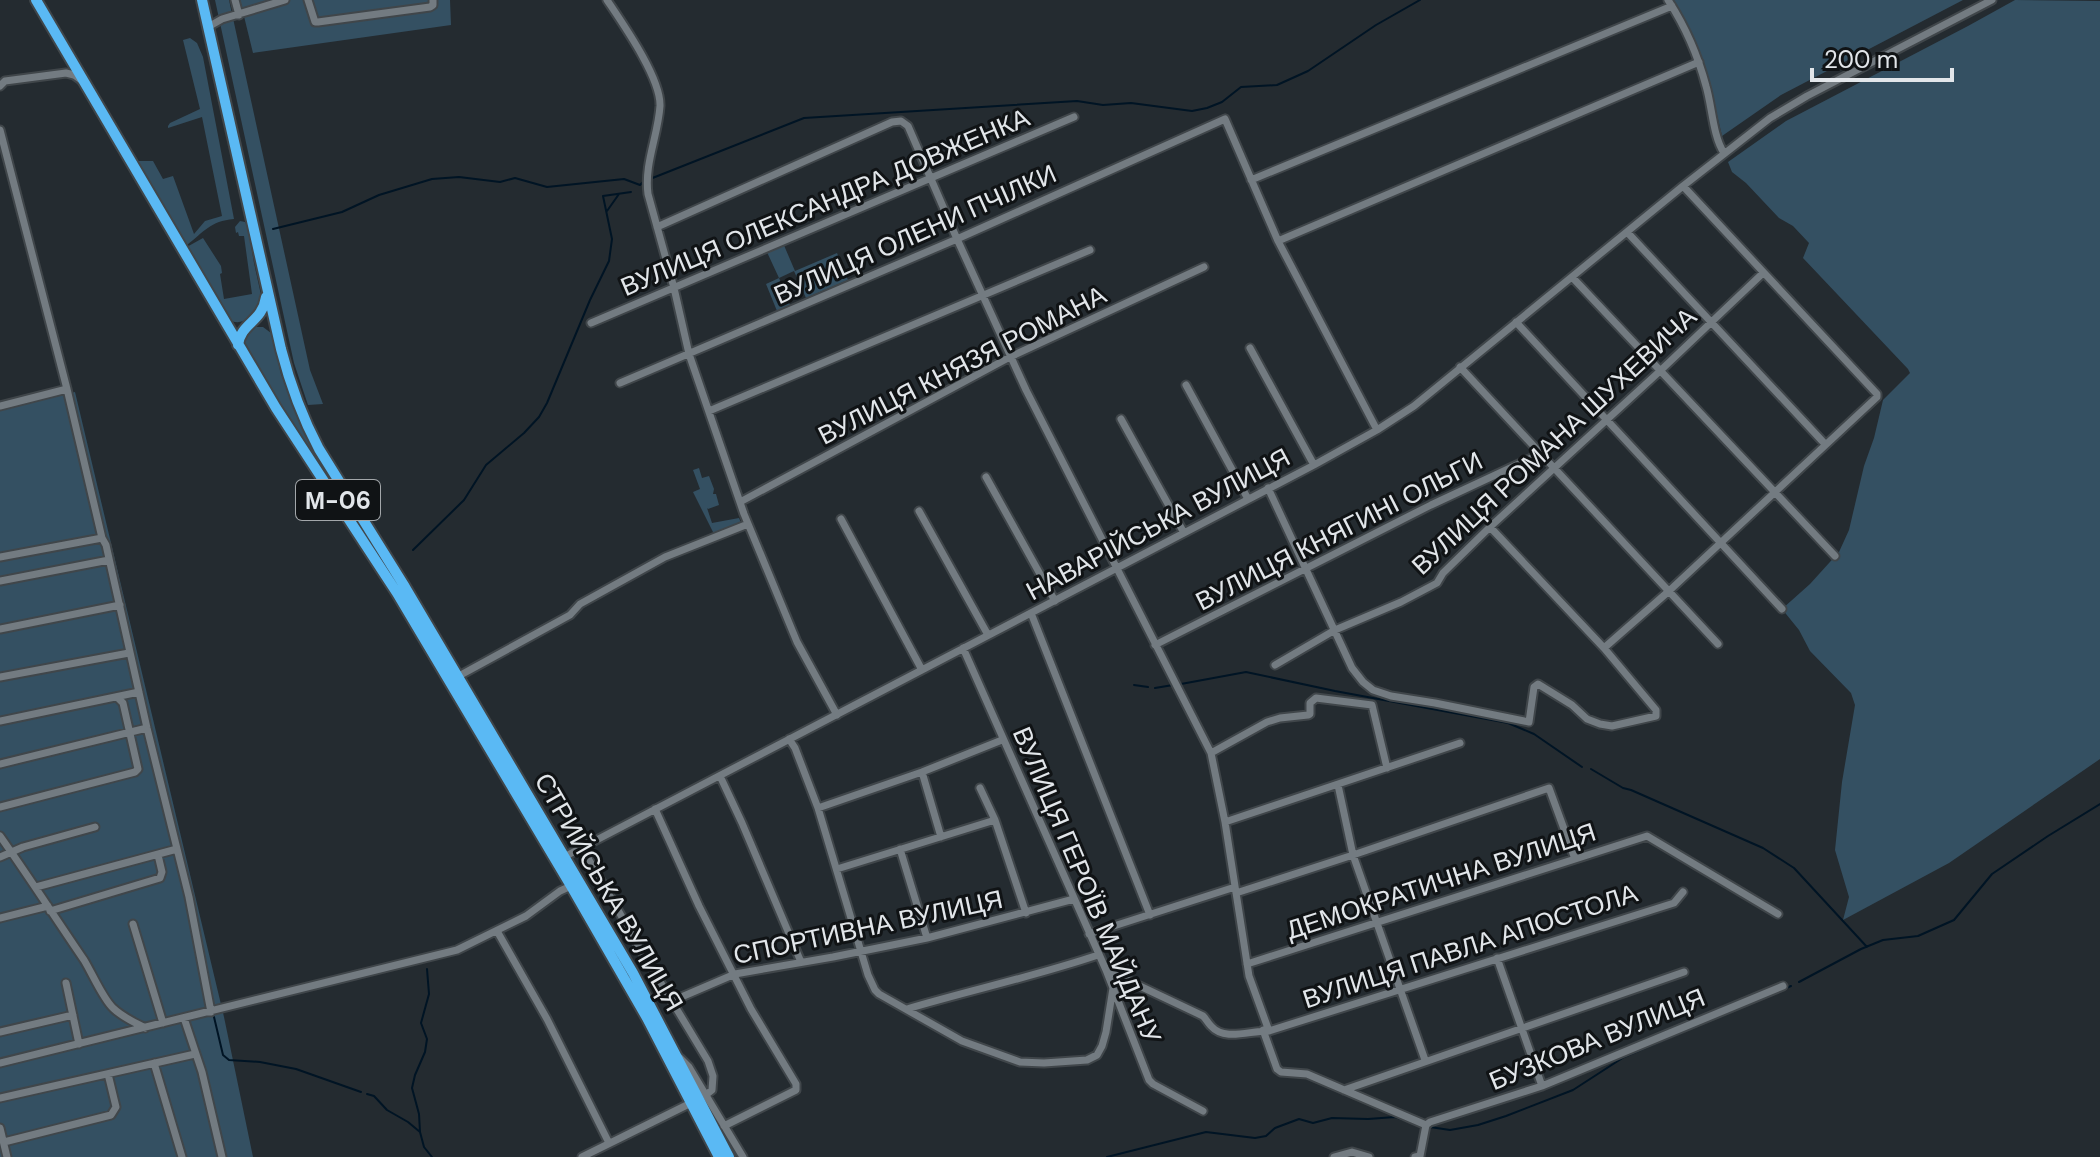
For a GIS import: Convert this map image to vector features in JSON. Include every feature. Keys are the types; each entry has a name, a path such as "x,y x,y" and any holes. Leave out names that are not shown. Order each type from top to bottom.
{"highway":[{"name":"М-06","path":"36,0 238,345 439,655"},
{"name":"М-06","path":"202,0 291,387 319,449 405,587 439,655"},
{"path":"238,345 240,335 263,312 268,290"},
{"path":"248,326 260,324 269,328 281,349"},
{"name":"СТРИЙСЬКА ВУЛИЦЯ","path":"439,655 457,677 633,973 729,1157"},
{"name":"СТРИЙСЬКА ВУЛИЦЯ","path":"439,655 647,1018 719,1157"}],"street":[{"path":"235,0 239,15"},
{"path":"208,27 261,4 285,0"},
{"path":"308,0 315,22 430,7 433,0"},
{"name":"НАВАРІЙСЬКА ВУЛИЦЯ","path":"564,857 1377,430 1414,406 1770,118 1992,0"},
{"path":"1377,430 1278,241 1251,180 1670,3 1699,62 1724,153"},
{"path":"610,4 647,65 659,92 660,106 646,181 689,354 748,524 797,642 837,715"},
{"path":"66,73 70,60"},
{"path":"1278,241 1699,62"},
{"path":"0,86 5,81 66,73 82,80"},
{"name":"ВУЛИЦЯ ОЛЕКСАНДРА ДОВЖЕНКА","path":"591,323 1074,117"},
{"name":"ВУЛИЦЯ ОЛЕНИ ПЧІЛКИ","path":"620,383 1225,120 1251,180"},
{"path":"657,227 892,122 901,121 908,126 1010,357 1211,753 1249,976 1277,1069 1307,1074 1426,1125 1420,1156 1415,1157"},
{"path":"0,130 120,605 189,897 211,1012"},
{"path":"1604,648 1876,399 1877,394 1683,186"},
{"path":"1627,232 1825,444"},
{"path":"709,411 1090,250"},
{"name":"ВУЛИЦЯ КНЯЗЯ РОМАНА","path":"740,502 1010,357 1204,267"},
{"name":"ВУЛИЦЯ РОМАНА ШУХЕВИЧА","path":"1275,665 1335,630 1437,583 1443,573 1490,527 1763,273"},
{"path":"1572,277 1835,556"},
{"path":"1516,322 1782,609"},
{"path":"1250,348 1314,465"},
{"path":"1460,367 1718,644"},
{"path":"1186,385 1248,499"},
{"path":"0,406 67,389"},
{"path":"1121,419 1184,533"},
{"name":"ВУЛИЦЯ КНЯГИНІ ОЛЬГИ","path":"1155,645 1431,505 1540,454"},
{"path":"986,477 1055,601"},
{"path":"1268,488 1352,668 1373,690 1529,722 1534,687 1538,684 1572,705 1587,719 1600,724 1612,726 1656,716 1656,710 1604,648 1490,527"},
{"path":"919,511 988,635"},
{"path":"841,519 922,670"},
{"path":"457,677 570,615 580,604 665,557 748,524"},
{"path":"0,557 102,538"},
{"path":"0,581 109,560"},
{"path":"0,629 120,605"},
{"path":"1031,613 1150,915"},
{"name":"ВУЛИЦЯ ГЕРОЇВ МАЙДАНУ","path":"963,648 1106,970 1149,1080 1203,1111"},
{"path":"0,677 129,653"},
{"path":"0,721 139,692"},
{"path":"0,807 135,772 138,769 123,703 117,697"},
{"path":"1211,753 1267,722 1310,714 1310,703 1316,698 1372,705 1387,768"},
{"path":"0,764 147,728"},
{"path":"789,739 818,808 868,975 879,994 962,1041 1020,1062 1044,1063 1087,1060 1097,1055 1102,1046 1113,988"},
{"path":"818,808 1002,740"},
{"path":"1225,822 1460,743"},
{"path":"922,772 941,837"},
{"path":"720,776 801,962"},
{"path":"1338,785 1353,855 1425,1060"},
{"path":"980,788 995,820 1026,913"},
{"path":"1089,934 1353,855 1549,788 1575,859"},
{"path":"655,809 751,1009 796,1086 796,1090 724,1126"},
{"path":"837,869 995,820"},
{"path":"0,857 95,827"},
{"path":"0,836 84,960 110,1006 145,1028"},
{"name":"ДЕМОКРАТИЧНА ВУЛИЦЯ","path":"1247,964 1647,836 1778,914"},
{"path":"583,846 711,1067 712,1090 707,1094"},
{"path":"36,887 177,849"},
{"path":"900,849 927,938"},
{"path":"0,918 160,878 162,872 158,855"},
{"path":"0,1061 457,950 526,916 571,886"},
{"name":"ВУЛИЦЯ ПАВЛА АПОСТОЛА","path":"1106,970 1203,1016 1211,1028 1237,1034 1266,1030 1400,990 1674,903 1683,892"},
{"name":"СПОРТИВНА ВУЛИЦЯ","path":"672,1001 735,974 927,938 1074,899"},
{"path":"133,924 163,1023"},
{"path":"497,931 547,1019 609,1143"},
{"path":"907,1009 1098,955"},
{"path":"1497,958 1542,1086"},
{"path":"1344,1090 1684,972"},
{"path":"66,983 79,1044"},
{"name":"БУЗКОВА ВУЛИЦЯ","path":"1426,1125 1542,1086 1783,986"},
{"path":"0,1032 73,1015"},
{"path":"184,1018 202,1072 222,1157"},
{"path":"0,1098 195,1054"},
{"path":"676,1054 707,1094 743,1157"},
{"path":"154,1063 182,1157"},
{"path":"4,1142 111,1115 116,1107 108,1074"},
{"path":"582,1157 691,1103"},
{"path":"0,1128 7,1157"},
{"path":"1334,1157 1352,1152 1369,1157"}],"shaded area":[{"path":"215,0 229,0 310,370 323,404 308,405 294,363"},
{"path":"240,0 450,0 451,25 253,53"},
{"path":"1671,0 1963,0 1781,95 1722,136 1707,73 1697,46"},
{"path":"2015,0 2100,1 2100,759 1949,863 1843,920 1849,897 1835,850 1855,705 1851,693 1810,651 1799,630 1782,609 1839,552 1849,530 1883,400 1910,373 1803,258 1809,243 1732,172 1728,162 1786,121"},
{"path":"190,38 197,43 203,57 234,219 213,225 187,245 137,161 153,161 163,179 173,176 194,234 205,221 222,216 202,117 168,128 170,123 200,109 183,40"},
{"path":"240,221 248,227 263,304 246,320 237,322 226,318 185,248 203,238 221,266 224,299 252,294 244,236 236,233 235,227"},
{"path":"783,243 795,271 837,253 848,280 806,298 794,271 779,278 766,250"},
{"path":"779,278 790,305 777,311 766,284"},
{"path":"254,327 263,327 271,333 281,374 300,424 499,753 244,346 243,341"},
{"path":"75,392 224,1017 253,1157 0,1157 0,410"},
{"path":"699,468 702,478 709,476 719,505 707,508 712,523 739,518 742,525 713,532 693,492 700,489 693,470"}],"waterway":[{"path":"650,179 804,118 1077,101 1103,105 1131,103 1192,111 1207,108 1222,102 1241,87 1277,85 1308,71 1376,25 1420,0"},
{"path":"273,229 342,212 379,195 432,179 459,177 500,182 515,178 547,187 624,179 640,185 644,181"},
{"path":"413,550 464,500 486,465 539,417 609,261 612,239 603,196 631,192"},
{"path":"607,211 619,194"},
{"path":"1181,684 1246,672 1508,723 1534,734 1582,767"},
{"path":"1134,685 1148,687"},
{"path":"1155,688 1173,685"},
{"path":"1591,769 1623,788 1763,848 1794,868 1867,947"},
{"path":"1799,982 1883,940 1918,936 1954,920 1992,874 2100,804"},
{"path":"420,1132 412,1088 427,1039 421,1023 429,994 427,969"},
{"path":"1700,1024 1791,986"},
{"path":"214,1017 223,1055 229,1060 296,1069 361,1092"},
{"path":"1430,1127 1450,1130 1506,1116 1573,1090 1624,1057 1687,1030"},
{"path":"367,1094 374,1096 387,1110 420,1132 424,1147 432,1157"},
{"path":"1107,1157 1206,1132 1255,1138 1266,1136 1275,1128 1299,1119 1313,1123 1332,1118 1395,1117 1419,1125"}]}
